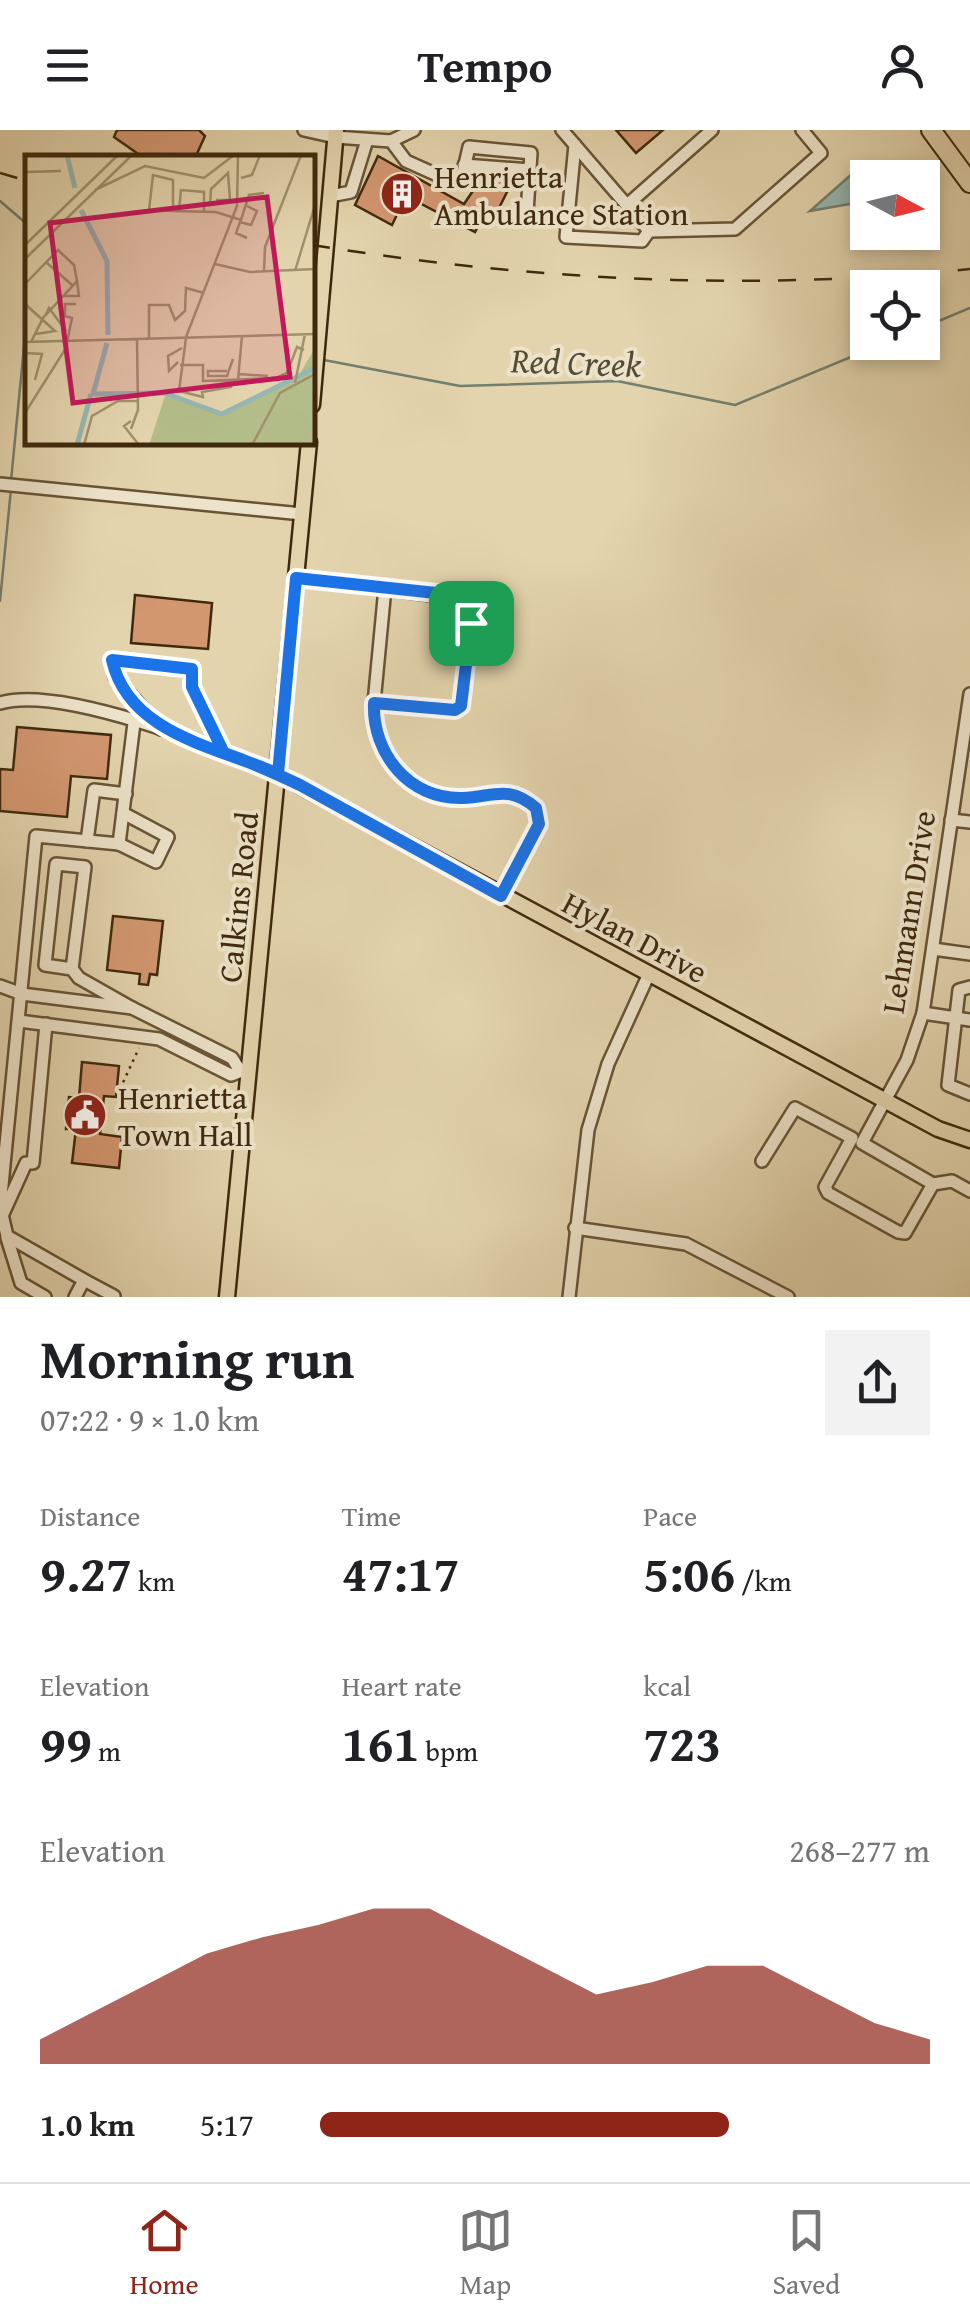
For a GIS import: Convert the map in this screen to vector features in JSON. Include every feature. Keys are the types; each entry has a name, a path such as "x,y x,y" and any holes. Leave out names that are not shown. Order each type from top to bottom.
{"highway":[{"path":"932,130 970,182"}],"main road":[{"path":"315,376 336,134"},
{"name":"Calkins Road","path":"227,1297 243,1070 278,774 310,445"},
{"name":"Hylan Drive","path":"278,774 648,976 884,1100 970,1140"}],"street":[{"path":"304,130 367,140 445,182 461,182 470,147 532,153 527,212"},
{"path":"394,152 414,130"},
{"path":"562,130 649,232"},
{"path":"627,205 712,130"},
{"path":"649,232 735,229 821,154 802,130"},
{"path":"330,196 355,194 367,140"},
{"path":"575,145 566,236 642,242 649,232"},
{"path":"465,160 530,170"},
{"path":"0,484 302,514"},
{"path":"296,578 464,596 472,607 461,706 455,710 374,703"},
{"path":"385,588 374,728 395,770 448,798 498,792 536,808 539,824 501,896"},
{"path":"161,729 115,676 112,660 192,669 192,687 224,753"},
{"name":"Lehmann Drive","path":"933,1184 905,1233 825,1187 907,1060 923,1013 970,694"},
{"path":"0,702 114,711 134,724 161,729 278,774"},
{"path":"120,844 134,724"},
{"name":"Lehmann Drive","path":"956,786 970,788"},
{"path":"87,841 94,790 126,794"},
{"path":"24,1297 0,1210 36,836 120,844 156,862 168,837 123,812"},
{"path":"952,820 970,822"},
{"path":"19,1021 159,1039 231,1075 243,1070 232,1058 132,1008 79,978 72,969 45,965 56,864 85,867 72,969"},
{"path":"933,949 970,954"},
{"path":"568,1297 594,1105 648,976"},
{"path":"0,986 22,994 132,1008"},
{"path":"970,987 960,990 948,1086 970,1094"},
{"path":"923,1013 970,1020"},
{"path":"5,1161 33,1163 46,1024"},
{"path":"762,1160 795,1108 933,1184 952,1181 970,1191"},
{"path":"0,1210 26,1163"},
{"path":"575,1228 686,1244 788,1297"},
{"path":"7,1236 114,1296"},
{"path":"76,1297 84,1280"},
{"path":"20,1283 45,1297"}],"water":[{"path":"850,176 850,204 810,211"}],"building":[{"path":"117,130 199,130 205,136 196,155 140,155 114,137"},
{"path":"616,130 663,130 636,153"},
{"name":"Henrietta Ambulance Station","path":"378,156 464,204 483,176 511,184 495,216 486,211 475,232 406,196 392,225 355,205"},
{"path":"135,595 212,603 208,649 131,643"},
{"path":"17,727 111,735 107,779 71,776 67,817 0,811 0,769 13,770"},
{"path":"113,916 163,921 157,975 150,974 148,985 139,984 140,974 107,970"},
{"name":"Henrietta Town Hall","path":"82,1062 119,1066 116,1097 104,1096 100,1134 122,1137 119,1168 72,1163 76,1129 66,1129 69,1097 79,1098"}],"waterway":[{"path":"0,201 25,222"},
{"name":"Red Creek","path":"940,320 970,308"},
{"name":"Red Creek","path":"11,481 25,336"},
{"name":"Red Creek","path":"324,360 460,386 617,381 735,405 850,357"},
{"name":"Red Creek","path":"0,601 11,489"}],"railway":[{"path":"0,173 25,180"},
{"path":"315,245 476,267 640,279 805,280 970,269"}],"place":[{"name":"Henrietta Ambulance Station","path":"402,194"},
{"name":"Henrietta Town Hall","path":"85,1115"}],"route":[{"path":"471,623 461,706 455,710 374,703 374,728 382,751 395,770 420,786 448,798 498,792 516,796 536,808 539,824 501,896 300,785 224,753 192,687 192,669 112,660 115,676 161,729 224,753 256,764 278,774 296,578 464,596 472,607 471,623"}]}
